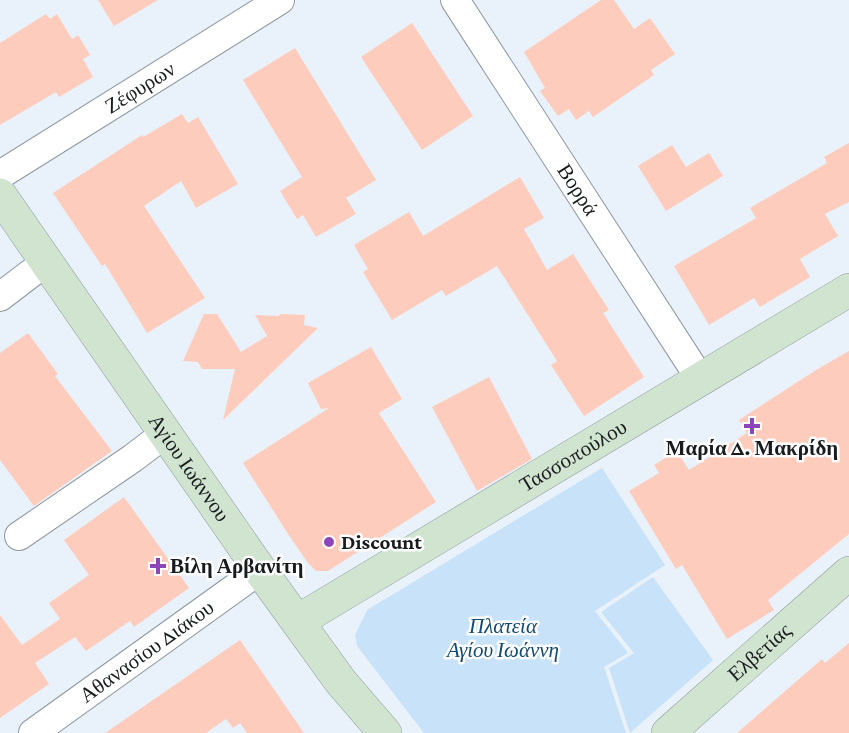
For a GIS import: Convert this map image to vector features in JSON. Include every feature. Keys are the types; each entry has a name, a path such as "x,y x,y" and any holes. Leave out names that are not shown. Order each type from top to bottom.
{"street":[{"name":"Ζέφυρων","path":"0,175 280,0"},
{"name":"Βορρά","path":"455,0 701,380"},
{"name":"Αγίου Ιωάννου","path":"0,195 260,570 341,682 385,733"},
{"path":"0,297 47,261"},
{"name":"Τασσοπούλου","path":"298,621 849,290"},
{"path":"19,536 154,442"},
{"name":"Αθανασίου Διάκου","path":"33,733 260,570"},
{"name":"Ελβετίας","path":"668,733 845,585"}],"green space":[{"name":"Πλατεία Αγίου Ιωάννη","path":"602,468 665,565 595,611 628,653 604,667 626,733 424,733 357,646 355,635 367,610"},
{"path":"653,577 713,660 630,733 609,668 634,653 601,612"}],"building":[{"path":"98,0 158,0 114,26"},
{"path":"601,0 614,0 634,29 650,18 675,54 651,70 654,75 593,117 589,111 576,120 569,109 558,116 540,91 545,88 524,52"},
{"path":"46,14 50,19 57,14 72,39 78,35 90,55 83,59 93,77 59,97 56,92 0,125 0,43"},
{"path":"412,23 473,116 422,150 361,57"},
{"path":"295,48 376,180 346,198 356,214 316,237 303,215 297,219 280,191 302,177 243,80"},
{"path":"182,114 188,123 198,117 238,184 196,208 181,181 144,206 205,298 147,333 105,264 102,266 53,193 142,135 143,137"},
{"path":"849,143 849,202 825,214 838,236 800,259 810,277 760,307 754,298 709,325 674,266 756,218 750,208 827,163 824,157"},
{"path":"672,145 686,167 709,153 723,176 666,211 638,166"},
{"path":"520,177 544,218 524,229 547,270 573,254 609,310 603,313 644,377 584,416 551,365 557,361 497,266 446,296 442,290 392,320 363,272 368,269 354,245 409,212 423,236"},
{"path":"204,314 217,314 241,352 267,336 255,315 305,315 304,325 318,328 223,420 235,369 202,369 198,362 183,361"},
{"path":"28,333 58,374 55,376 112,451 34,506 0,460 0,353"},
{"path":"371,347 402,399 379,413 436,502 328,571 316,571 288,534 243,463 329,408 321,409 308,383"},
{"path":"849,351 849,534 768,600 774,610 727,639 682,565 676,569 629,491 659,473 654,465 677,451 689,470 747,433 739,420"},
{"path":"489,377 532,459 477,491 432,407"},
{"path":"124,497 189,588 134,627 130,621 86,651 75,637 35,663 49,684 0,718 0,615 22,645 60,619 49,603 89,575 64,540"},
{"path":"240,640 304,733 247,733 240,723 233,728 226,719 206,733 105,733"},
{"path":"849,643 849,733 737,733 822,659 825,663"}],"place":[{"name":"Μαρία Δ. Μακρίδη","path":"752,426"},
{"name":"Discount","path":"329,542"},
{"name":"Βίλη Αρβανίτη","path":"158,566"}]}
